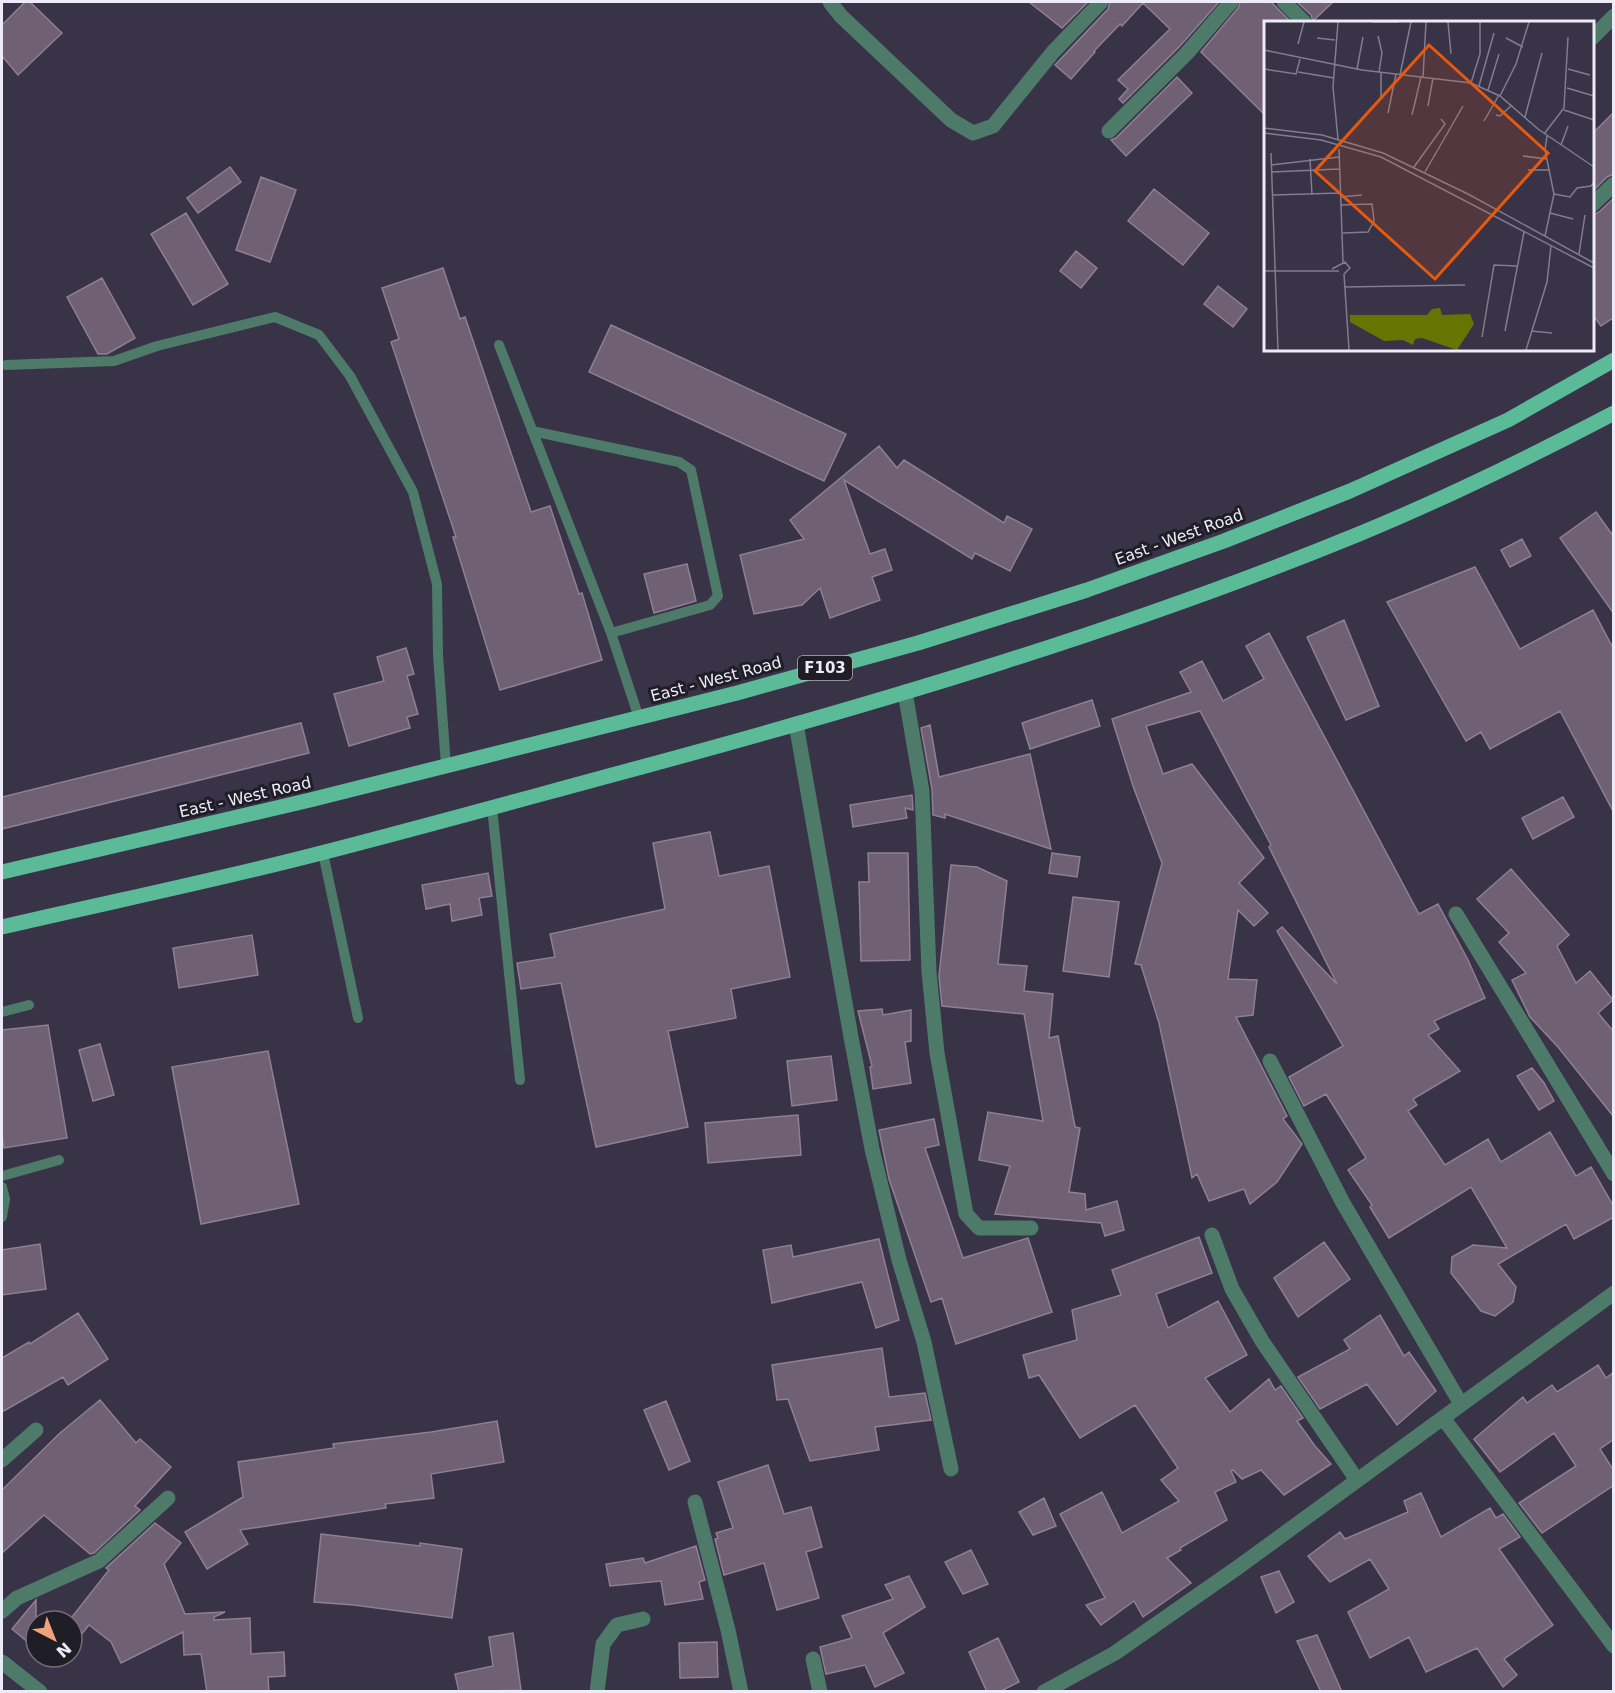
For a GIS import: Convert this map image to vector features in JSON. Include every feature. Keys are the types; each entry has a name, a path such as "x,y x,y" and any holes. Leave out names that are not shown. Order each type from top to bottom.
{"main road":[{"name":"East - West Road","path":"2,872 310,800 737,693 918,643 1087,590 1214,544 1350,490 1508,420 1614,360"},
{"path":"2,927 323,853 796,724 1096,633 1235,583 1363,532 1523,461 1614,413"}],"street":[{"path":"830,2 841,16 951,120 973,133 993,126 1053,52 1101,2"},
{"path":"1109,131 1186,53 1232,2"},
{"path":"1284,2 1303,21"},
{"path":"1594,37 1614,16"},
{"path":"1594,204 1614,184"},
{"path":"905,692 922,791 929,972 937,1053 966,1214 979,1228 1031,1228"},
{"path":"796,724 872,1149 899,1260 924,1342 951,1469"},
{"path":"1456,914 1614,1174"},
{"path":"1270,1061 1343,1203 1461,1404"},
{"path":"1212,1235 1232,1289 1256,1331 1357,1480"},
{"path":"1044,1692 1114,1653 1237,1568 1614,1293"},
{"path":"1443,1418 1614,1646"},
{"path":"2,1460 36,1430"},
{"path":"2,1611 16,1598 99,1561 168,1498"},
{"path":"694,1502 728,1630 741,1692"},
{"path":"597,1692 603,1644 617,1625 643,1619"},
{"path":"813,1659 820,1692"},
{"path":"2,1662 40,1692"}],"lane":[{"path":"6,365 114,361 157,346 275,317 319,335 350,376 413,492 437,584 438,655 446,766"},
{"path":"499,345 611,633 639,717"},
{"path":"532,431 679,462 691,470 718,596 710,605 611,633"},
{"path":"492,807 520,1080"},
{"path":"323,853 358,1018"},
{"path":"2,1012 29,1005"},
{"path":"2,1176 59,1160"},
{"path":"2,1187 5,1199 2,1216"}],"building":[{"path":"25,2 30,2 62,33 18,75 2,56 2,25"},
{"path":"1029,2 1088,2 1062,28"},
{"path":"1110,2 1219,2 1180,46 1123,103 1119,99 1128,89 1118,80 1170,29 1143,3 1094,51 1071,79 1055,65 1108,9"},
{"path":"1240,2 1271,2 1290,21 1264,21 1264,114 1201,52 1238,8"},
{"path":"1297,2 1333,2 1313,21 1311,15"},
{"path":"1177,77 1192,93 1126,156 1111,140 1116,138"},
{"path":"1614,112 1614,174 1607,177 1594,190 1594,132"},
{"path":"230,167 241,182 198,213 187,198"},
{"path":"261,177 296,190 270,262 236,250"},
{"path":"1154,189 1209,233 1183,265 1128,221"},
{"path":"1614,198 1614,317 1601,326 1594,316 1594,214"},
{"path":"186,213 228,284 193,305 151,234"},
{"path":"1076,251 1097,268 1081,288 1060,271"},
{"path":"443,268 460,319 465,317 531,512 550,506 579,594 582,593 602,660 500,690 453,537 456,537 391,342 399,339 382,288"},
{"path":"102,278 135,338 107,354 98,354 67,297"},
{"path":"1218,286 1247,309 1233,327 1204,304"},
{"path":"611,325 846,434 824,481 589,372"},
{"path":"879,446 897,468 904,460 1004,523 1007,516 1032,529 1010,571 975,553 972,559 844,480 870,554 885,549 892,570 872,577 880,600 830,618 820,588 802,605 754,614 740,555 804,539 790,520"},
{"path":"1596,512 1614,537 1614,614 1560,538"},
{"path":"1522,539 1531,556 1510,567 1501,550"},
{"path":"687,564 696,601 654,613 644,574"},
{"path":"1475,567 1520,649 1593,610 1614,650 1614,813 1560,711 1490,749 1481,732 1466,741 1387,602"},
{"path":"1344,620 1379,706 1346,720 1307,637"},
{"path":"1269,633 1419,914 1438,904 1485,998 1434,1021 1439,1029 1428,1035 1460,1071 1413,1099 1417,1105 1408,1111 1445,1165 1488,1139 1501,1162 1550,1132 1576,1176 1591,1167 1614,1207 1614,1217 1574,1239 1566,1224 1498,1264 1516,1287 1513,1302 1495,1316 1481,1311 1451,1273 1452,1257 1473,1245 1507,1248 1471,1187 1389,1238 1370,1207 1372,1205 1348,1170 1366,1158 1326,1094 1304,1106 1289,1077 1343,1046 1277,931 1282,927 1337,984 1269,847 1271,845 1200,711 1146,726 1163,774 1192,764 1264,858 1239,883 1268,913 1254,926 1238,910 1228,979 1257,980 1253,1015 1236,1017 1287,1116 1283,1119 1302,1144 1277,1182 1250,1204 1244,1189 1209,1201 1197,1174 1192,1178 1159,1023 1141,965 1135,964 1162,863 1133,786 1112,719 1191,692 1180,672 1202,661 1223,701 1264,679 1246,646"},
{"path":"406,648 414,674 407,676 418,714 407,717 410,728 349,746 334,694 384,681 377,657"},
{"path":"1092,700 1100,726 1030,749 1022,723"},
{"path":"301,723 309,753 2,829 2,797"},
{"path":"930,725 939,777 1030,754 1051,849 945,814 945,818 933,815 932,789 921,728"},
{"path":"912,795 913,810 905,808 907,818 853,827 850,805"},
{"path":"1563,797 1574,817 1533,839 1522,818"},
{"path":"710,832 719,876 769,866 790,977 731,989 736,1018 668,1031 688,1127 596,1147 561,983 521,989 517,963 555,957 550,934 665,909 653,843"},
{"path":"868,853 908,853 910,960 861,961 859,882 869,882"},
{"path":"1052,853 1080,857 1077,877 1049,873"},
{"path":"951,865 977,867 1007,881 998,964 1027,966 1024,991 1053,994 1049,1038 1058,1036 1075,1127 1080,1128 1069,1192 1085,1194 1086,1210 1117,1201 1124,1230 1105,1236 1101,1223 995,1214 1010,1166 979,1160 988,1112 1043,1121 1024,1014 942,1006 939,976"},
{"path":"1511,869 1569,935 1557,946 1576,983 1590,971 1613,1000 1598,1013 1614,1032 1614,1117 1558,1047 1530,1017 1512,980 1526,973 1499,942 1509,933 1477,899"},
{"path":"488,873 492,896 479,898 482,915 452,921 450,904 426,909 422,885"},
{"path":"1073,897 1119,902 1109,977 1063,971"},
{"path":"252,935 258,975 179,988 173,948"},
{"path":"882,1009 883,1015 911,1010 911,1041 905,1042 911,1083 873,1089 870,1067 872,1066 858,1011"},
{"path":"48,1025 67,1138 4,1148 2,1030"},
{"path":"100,1044 114,1095 93,1101 79,1050"},
{"path":"268,1051 299,1204 201,1224 172,1067"},
{"path":"831,1056 837,1100 792,1106 787,1061"},
{"path":"1532,1068 1554,1101 1539,1110 1517,1076"},
{"path":"798,1115 801,1155 708,1163 705,1123"},
{"path":"934,1119 939,1145 925,1148 963,1258 1028,1238 1052,1312 956,1344 942,1298 931,1302 889,1179 879,1130"},
{"path":"1199,1237 1212,1273 1156,1294 1168,1328 1218,1301 1247,1355 1205,1378 1230,1412 1269,1379 1275,1390 1281,1386 1303,1418 1297,1421 1331,1464 1284,1495 1261,1470 1242,1479 1233,1470 1231,1471 1236,1482 1215,1492 1227,1520 1167,1558 1191,1583 1143,1617 1134,1601 1101,1625 1086,1605 1105,1598 1060,1514 1102,1492 1122,1533 1179,1501 1161,1480 1178,1468 1135,1405 1080,1438 1039,1375 1029,1378 1023,1355 1077,1340 1072,1310 1121,1295 1112,1270"},
{"path":"879,1239 899,1320 876,1328 862,1282 772,1303 763,1250 791,1245 793,1257"},
{"path":"1324,1242 1350,1279 1298,1317 1274,1278"},
{"path":"40,1244 46,1289 2,1295 2,1250"},
{"path":"78,1313 108,1359 68,1385 63,1377 2,1412 2,1358 29,1342 30,1344"},
{"path":"1380,1315 1404,1356 1409,1352 1436,1391 1397,1425 1367,1384 1320,1409 1298,1377 1350,1349 1344,1340"},
{"path":"882,1348 889,1397 925,1393 931,1420 875,1427 879,1450 810,1461 788,1399 777,1400 772,1365"},
{"path":"1598,1365 1606,1378 1614,1372 1614,1439 1600,1449 1614,1471 1614,1485 1542,1533 1519,1503 1576,1466 1554,1433 1500,1472 1474,1439 1523,1397 1527,1403 1552,1385 1557,1392"},
{"path":"100,1400 136,1443 140,1439 171,1467 135,1506 140,1510 94,1553 90,1554 44,1515 2,1553 2,1490 60,1433"},
{"path":"666,1401 690,1461 669,1470 644,1410"},
{"path":"497,1421 504,1462 431,1474 434,1498 385,1504 386,1508 240,1530 248,1544 207,1569 185,1532 243,1497 238,1462 334,1448 333,1444"},
{"path":"768,1465 784,1514 811,1507 822,1547 806,1552 819,1598 777,1610 764,1563 724,1575 715,1539 718,1538 716,1533 733,1528 718,1482"},
{"path":"1421,1493 1441,1537 1490,1508 1496,1518 1503,1514 1520,1537 1499,1549 1553,1625 1504,1659 1517,1675 1503,1687 1477,1648 1426,1672 1409,1637 1370,1658 1348,1612 1389,1589 1370,1559 1330,1582 1308,1556 1340,1532 1345,1539 1408,1512 1404,1501"},
{"path":"1044,1498 1056,1526 1033,1535 1019,1512"},
{"path":"155,1523 181,1543 164,1564 185,1614 225,1612 214,1617 214,1620 250,1618 251,1654 284,1652 285,1676 268,1677 269,1692 207,1692 201,1654 184,1655 183,1632 121,1663 111,1642 89,1625 84,1631 84,1609 78,1609 109,1570 106,1568"},
{"path":"321,1534 462,1549 452,1618 314,1602"},
{"path":"696,1546 705,1580 699,1582 703,1599 665,1605 661,1581 610,1586 606,1564 643,1558 645,1563"},
{"path":"971,1550 988,1584 963,1594 945,1562"},
{"path":"1279,1571 1294,1602 1276,1613 1261,1577"},
{"path":"909,1576 925,1607 883,1633 904,1673 875,1687 865,1665 826,1674 820,1647 852,1638 842,1616 893,1599 885,1585"},
{"path":"36,1600 36,1609 29,1609"},
{"path":"24,1614 24,1639 12,1629"},
{"path":"513,1633 521,1690 459,1692 455,1674 493,1666 489,1637"},
{"path":"1317,1635 1342,1692 1321,1692 1297,1641"},
{"path":"998,1638 1019,1682 999,1692 987,1692 969,1652"},
{"path":"717,1642 718,1677 680,1678 679,1643"}]}
